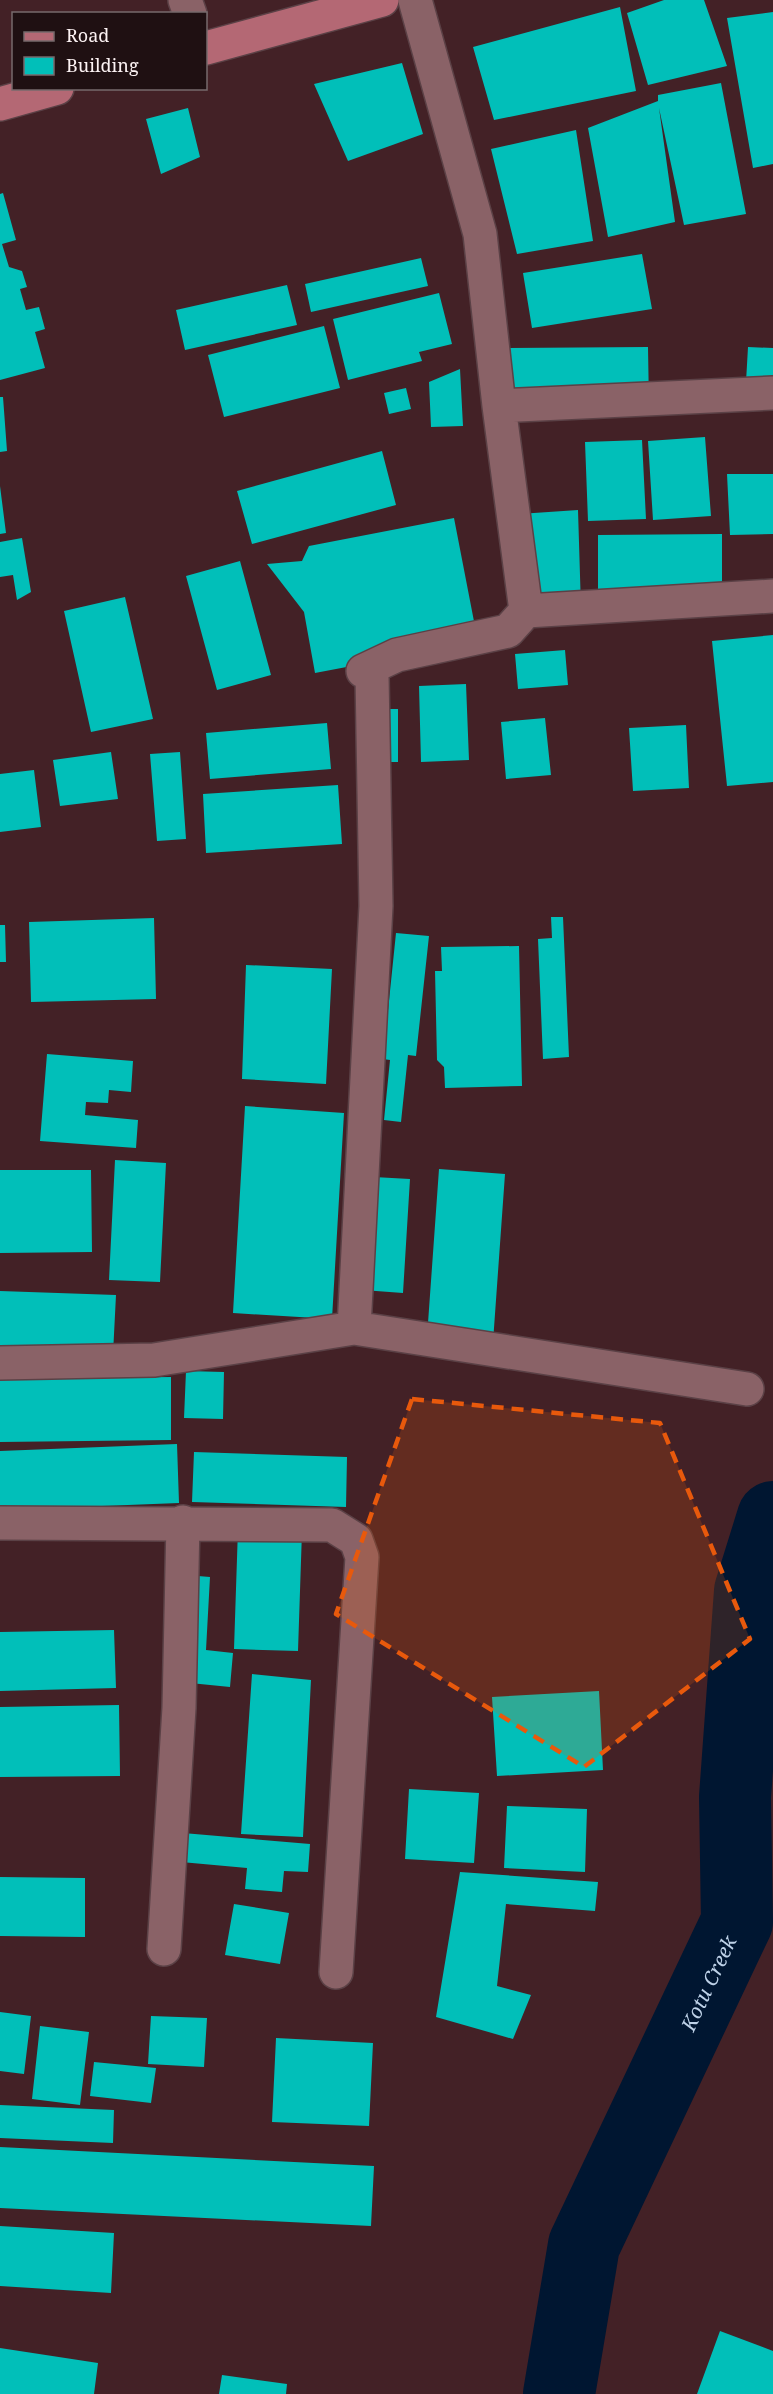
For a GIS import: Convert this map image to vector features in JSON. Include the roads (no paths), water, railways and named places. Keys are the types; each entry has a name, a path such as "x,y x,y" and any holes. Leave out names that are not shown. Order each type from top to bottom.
{"main road":[{"path":"207,48 323,8 382,0"},
{"path":"0,104 50,90"}],"street":[{"path":"415,0 480,234 499,406 526,611"},
{"path":"499,406 773,393"},
{"path":"354,1328 376,906 372,675 363,671 397,655 508,631 526,611 773,596"},
{"path":"0,1364 154,1360 354,1328 747,1389"},
{"path":"0,1523 183,1522 332,1525 356,1540 362,1557 336,1972"},
{"path":"164,1949 179,1708 183,1522"}],"waterway":[{"name":"Kotu Creek","path":"559,2394 584,2245 737,1922 735,1797 750,1591 773,1517"}]}
